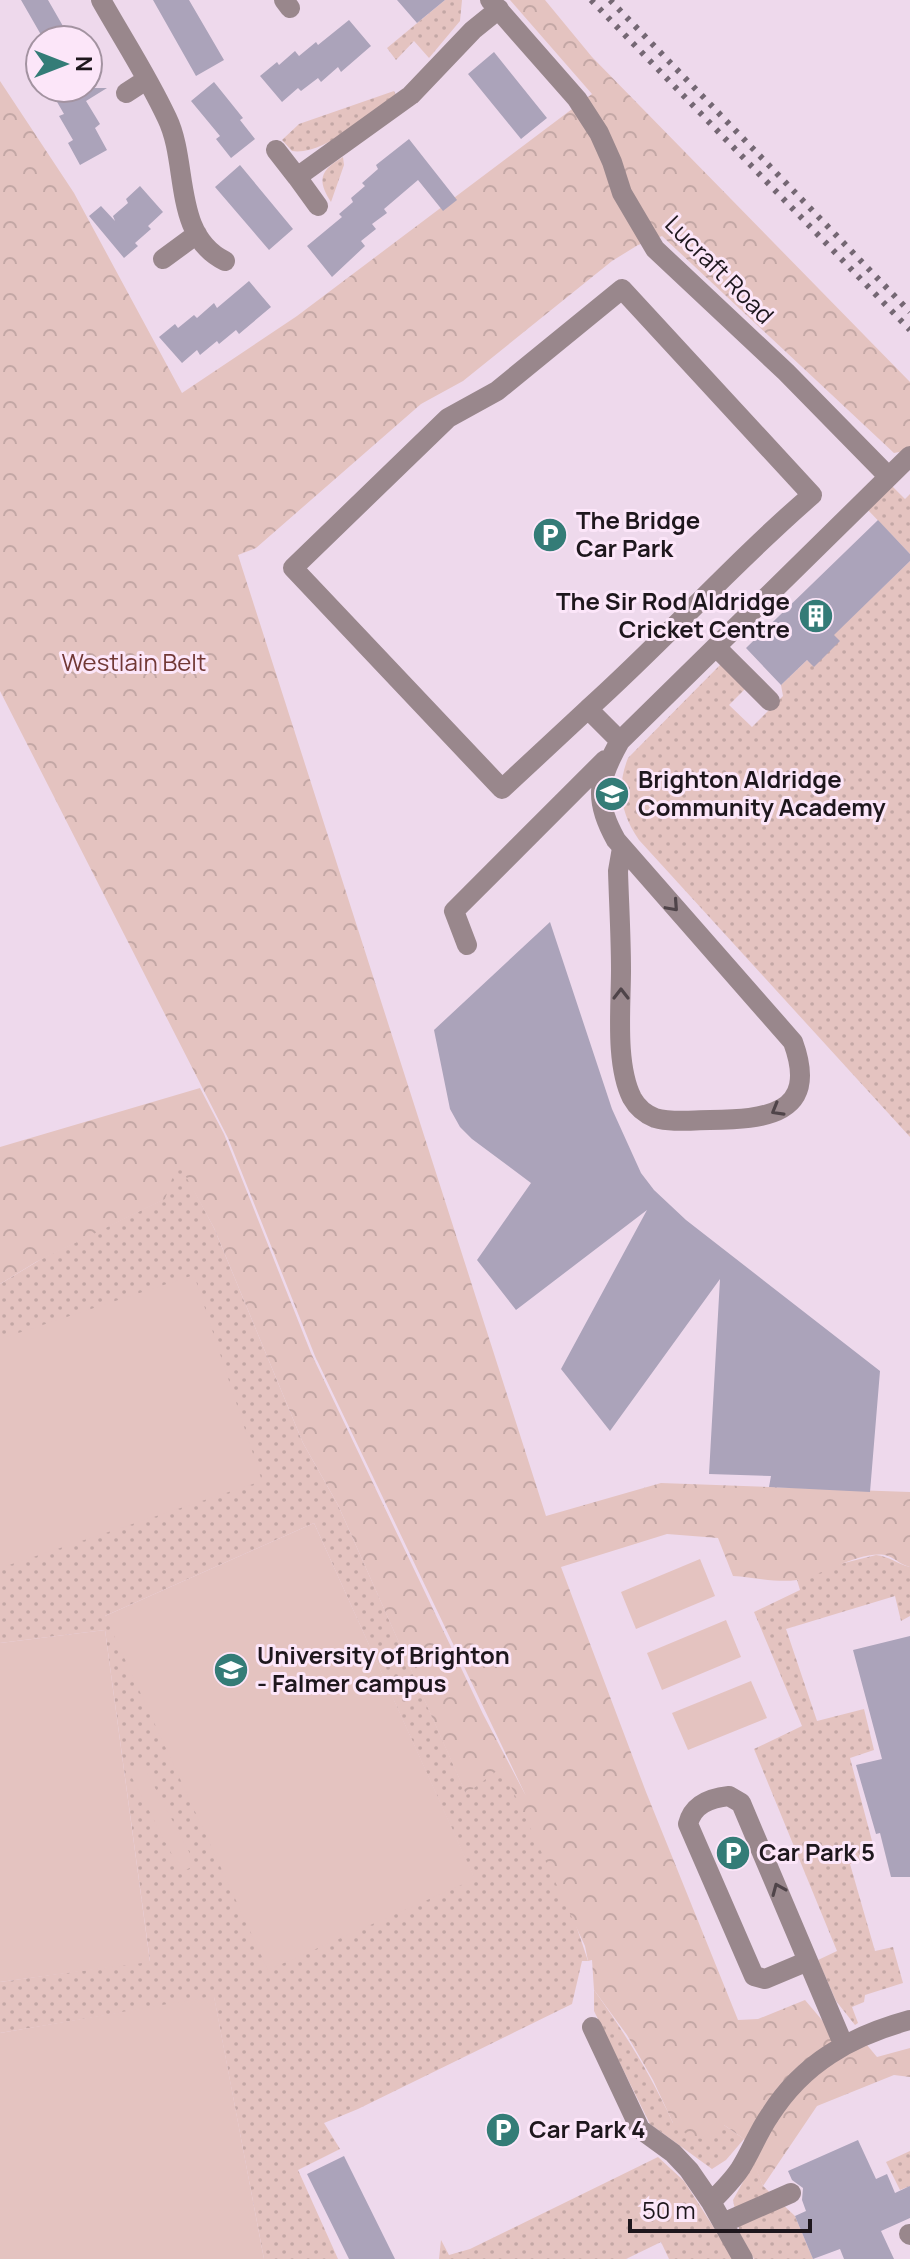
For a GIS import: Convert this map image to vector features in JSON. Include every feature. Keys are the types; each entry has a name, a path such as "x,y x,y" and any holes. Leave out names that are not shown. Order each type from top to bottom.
{"street":[{"path":"101,0 168,120 187,210 197,234 210,251 225,261"},
{"path":"297,177 411,95 495,5"},
{"name":"Lucraft Road","path":"495,5 577,99 608,152 622,193 655,249 786,372 888,476"},
{"path":"126,93 146,80"},
{"path":"276,150 318,206"},
{"path":"163,259 197,234"},
{"path":"622,289 812,495 773,528 699,604 588,709 502,789 293,568 448,418 497,391 622,289"},
{"path":"467,945 454,911 910,456"},
{"path":"716,647 770,701"},
{"path":"588,709 617,747"},
{"path":"617,747 603,772 600,787 607,825 622,848 793,1042 800,1070 798,1086 792,1099 776,1114 748,1119 672,1120 648,1115 632,1098 624,1068 621,1025 618,871 622,848"},
{"path":"808,1961 765,1979 754,1976 688,1824 693,1812 702,1804 717,1797 729,1796 741,1803 808,1961 844,2046"},
{"path":"711,2202 738,2172 769,2116 790,2087 810,2068 844,2046 910,2020"},
{"path":"592,2027 640,2129 673,2153 689,2170 743,2259"},
{"path":"723,2223 791,2193"}],"green space":[{"path":"445,0 462,0 460,21 429,58 414,41 396,60 387,48"},
{"name":"Westlain Belt","path":"510,0 545,0 592,57 910,382 910,450 894,453 662,236 638,245 612,261 463,381 421,404 256,548 238,555 546,1516 661,1483 910,1492 910,1567 888,1556 878,1555 855,1559 797,1580 733,1576 718,1538 667,1534 561,1567 646,1792 738,2020 758,2019 805,2000 844,2046 867,2045 877,2057 910,2048 910,2077 894,2075 817,2106 763,2186 744,2139 724,2125 711,2140 690,2137 673,2123 627,2035 594,1990 592,1960 588,1961 585,1946 502,1767 466,1794 338,1505 303,1443 214,1228 178,1162 165,1199 36,1262 0,1284 0,1147 200,1088 224,1134 311,1353 483,1714 526,1796 315,1356 228,1138 0,691 0,81 74,193 182,393 297,316 592,94"},
{"path":"394,91 396,95 361,122 318,147 292,151 282,140 299,124"},
{"path":"343,157 344,165 331,202 323,187 323,176 330,166"},
{"path":"891,485 905,499 910,494 910,554 867,509"},
{"path":"910,561 910,1137 639,840 624,811 621,790 628,758 722,663 745,689 729,705 752,727 783,696 781,685 807,660 814,666 826,642"},
{"path":"178,1160 214,1228 303,1443 338,1505 466,1793 502,1766 569,1904 588,1961 582,1961 572,2004 324,2123 340,2149 298,2170 338,2259 264,2259 214,1997 0,2033 0,1982 150,1961 105,1630 0,1643 0,1284 43,1258 164,1199","holes":["314,1523 474,1878 105,1616"]},
{"path":"194,1275 262,1481 0,1568 0,1339"},
{"path":"314,1523 475,1879 268,1970 105,1616"},
{"path":"876,1555 910,1567 910,1616 901,1621 895,1596 786,1629 817,1721 864,1709 874,1750 850,1758 876,1856 850,1864 875,1951 893,1947 903,1983 865,1995 864,2002 852,2007 858,2023 855,2025 836,2001 818,1960 837,1951 754,1749 802,1726 754,1612 800,1590 797,1580 836,1565"},
{"path":"700,1559 715,1596 636,1629 621,1592"},
{"path":"726,1620 741,1657 662,1690 647,1653"},
{"path":"105,1630 150,1962 0,1982 0,1643"},
{"path":"751,1681 767,1718 688,1750 672,1713"},
{"path":"144,1767 196,1865 181,1872 130,1774"},
{"path":"594,1990 637,2055 673,2123 724,2125 744,2139 726,2160 712,2169 650,2124 594,2011"},
{"path":"214,1996 264,2259 0,2259 0,2033"},
{"path":"910,2151 910,2186 900,2190 886,2162"},
{"path":"658,2157 684,2181 734,2259 669,2259 661,2242 626,2259 439,2259 441,2240 449,2255 470,2249"},
{"path":"754,2162 763,2186 795,2216 813,2259 754,2259 740,2234 733,2200"}],"building":[{"path":"21,0 48,0 62,24 35,24"},
{"path":"153,0 189,0 224,60 196,76"},
{"path":"397,0 445,0 417,23"},
{"path":"349,20 371,46 341,72 338,67 321,82 318,78 301,91 298,88 282,102 260,76 295,51 299,56 316,42 318,45"},
{"path":"494,52 547,118 521,139 468,74"},
{"path":"214,82 243,118 240,120 255,139 231,158 216,139 220,136 191,101"},
{"path":"58,104 88,104 100,124 95,128 107,150 80,165 68,143 73,140 59,116 64,114"},
{"path":"409,139 457,200 443,211 418,180 384,209 387,213 372,224 376,229 361,241 365,246 332,277 307,246 342,217 339,214 365,186 362,183 378,169 376,165"},
{"path":"240,165 293,229 269,250 215,187"},
{"path":"140,186 163,212 148,226 151,229 135,243 138,246 124,258 89,216 101,206 115,221 113,216 128,203 126,199"},
{"path":"249,281 271,307 239,334 236,330 200,355 197,350 182,363 159,337 175,324 178,328 194,315 197,318 214,303 217,308"},
{"name":"The Sir Rod Aldridge Cricket Centre","path":"878,520 910,554 910,561 834,635 840,641 814,667 807,660 781,685 746,648"},
{"path":"550,922 612,1109 641,1173 686,1220 880,1371 870,1492 769,1487 771,1476 709,1474 720,1279 610,1431 561,1369 647,1210 516,1310 477,1260 531,1183 460,1127 450,1109 434,1030"},
{"path":"910,1636 910,1877 891,1877 880,1833 876,1834 856,1765 882,1759 853,1650"},
{"path":"858,2140 876,2179 887,2174 895,2193 910,2186 910,2218 881,2231 894,2259 844,2259 840,2249 813,2259 795,2216 806,2211 802,2200 803,2188 792,2180 788,2171"},
{"path":"344,2156 395,2259 349,2259 307,2174"}],"railway":[{"path":"591,0 910,330"},
{"path":"610,0 910,312"}],"place":[{"name":"The Bridge Car Park","path":"550,535"},
{"name":"The Sir Rod Aldridge Cricket Centre","path":"816,616"},
{"name":"Brighton Aldridge Community Academy","path":"612,794"},
{"name":"University of Brighton - Falmer campus","path":"231,1670"},
{"name":"Car Park 5","path":"733,1853"},
{"name":"Car Park 4","path":"503,2130"}]}
